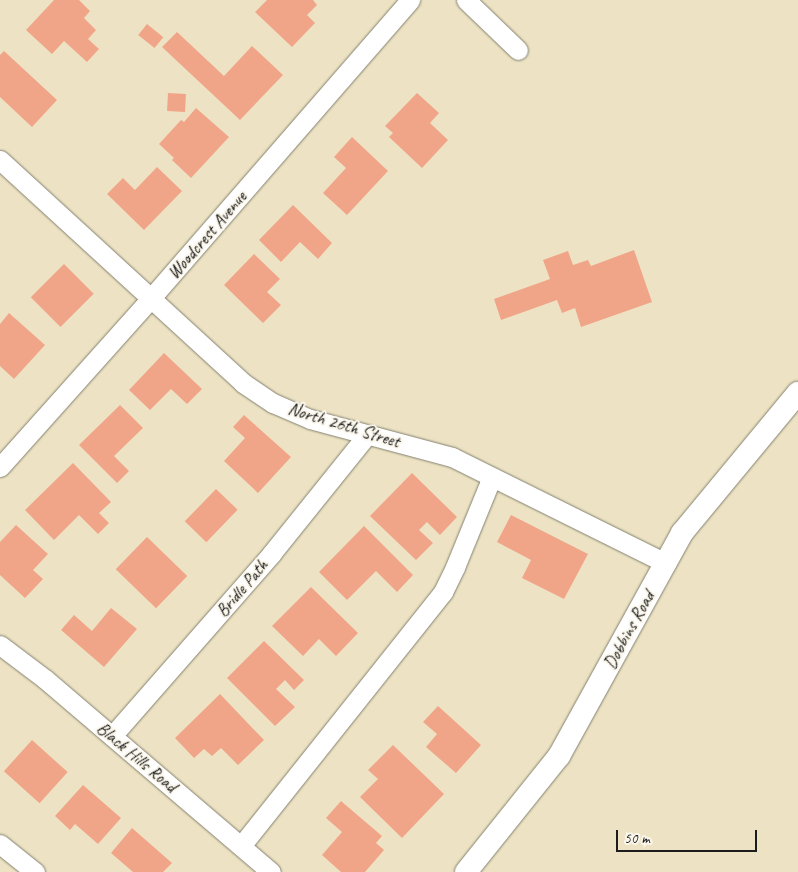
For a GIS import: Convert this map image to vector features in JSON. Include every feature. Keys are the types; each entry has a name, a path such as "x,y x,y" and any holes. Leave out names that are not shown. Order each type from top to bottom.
{"street":[{"name":"Woodcrest Avenue","path":"0,467 151,298 410,0"},
{"path":"466,0 518,50"},
{"name":"North 26th Street","path":"0,160 243,384 273,403 310,419 452,457 666,563"},
{"name":"Dobbins Road","path":"466,872 559,756 682,533 798,393"},
{"name":"Bridle Path","path":"112,736 272,553 367,435"},
{"path":"240,846 443,592 456,567 492,477"},
{"name":"Black Hills Road","path":"0,646 45,679 271,872"},
{"path":"0,844 35,872"}],"building":[{"path":"54,0 79,0 90,11 84,18 96,30 88,39 99,49 87,62 64,41 52,54 26,30"},
{"path":"267,0 313,0 317,5 307,15 315,23 292,47 255,12"},
{"path":"147,24 163,37 155,48 138,35"},
{"path":"177,32 224,76 252,46 283,75 240,120 162,47"},
{"path":"4,51 57,100 32,127 0,97 0,55"},
{"path":"168,93 186,94 185,112 167,111"},
{"path":"417,93 439,113 430,123 448,140 422,168 389,137 393,133 385,126"},
{"path":"196,108 229,137 191,178 159,144 181,120 184,122"},
{"path":"352,137 388,171 347,215 323,193 346,168 334,157"},
{"path":"157,167 182,191 144,230 107,194 123,178 135,190"},
{"path":"293,205 332,243 318,259 300,242 281,262 259,240"},
{"path":"634,250 652,302 581,327 575,308 562,313 557,300 501,320 494,299 550,279 543,260 568,251 573,265 588,260 591,266"},
{"path":"254,254 280,279 267,292 281,305 263,323 224,285"},
{"path":"64,264 94,294 60,327 31,297"},
{"path":"9,313 45,345 14,379 0,366 0,324"},
{"path":"164,353 202,389 187,404 171,389 150,410 129,390"},
{"path":"120,405 143,428 114,456 129,471 117,483 79,445"},
{"path":"244,415 291,457 258,493 224,461 245,438 233,427"},
{"path":"73,463 111,502 99,513 109,523 98,534 79,515 54,540 25,510"},
{"path":"412,473 457,517 440,535 427,522 419,530 433,543 416,560 370,516"},
{"path":"216,489 238,510 206,542 185,521"},
{"path":"511,515 588,554 564,599 522,578 531,560 497,542"},
{"path":"16,525 48,554 33,570 43,579 25,598 0,575 0,542"},
{"path":"364,526 413,575 397,592 376,571 347,600 319,572"},
{"path":"147,537 187,576 156,608 116,569"},
{"path":"311,587 358,633 336,656 319,639 303,656 272,626"},
{"path":"111,608 137,629 104,667 61,630 74,615 92,631"},
{"path":"264,641 304,680 294,690 285,680 276,689 295,707 275,726 227,678"},
{"path":"220,694 264,740 238,765 221,748 212,756 204,749 194,758 175,738"},
{"path":"438,706 481,745 456,773 426,747 437,734 423,722"},
{"path":"32,740 68,772 40,803 4,771"},
{"path":"393,745 444,794 402,838 360,797 378,779 368,770"},
{"path":"83,785 121,818 98,844 75,824 70,830 55,816"},
{"path":"341,801 382,836 376,843 384,850 365,872 341,872 322,855 342,832 326,818"},
{"path":"132,828 172,863 163,872 133,872 111,853"}]}
